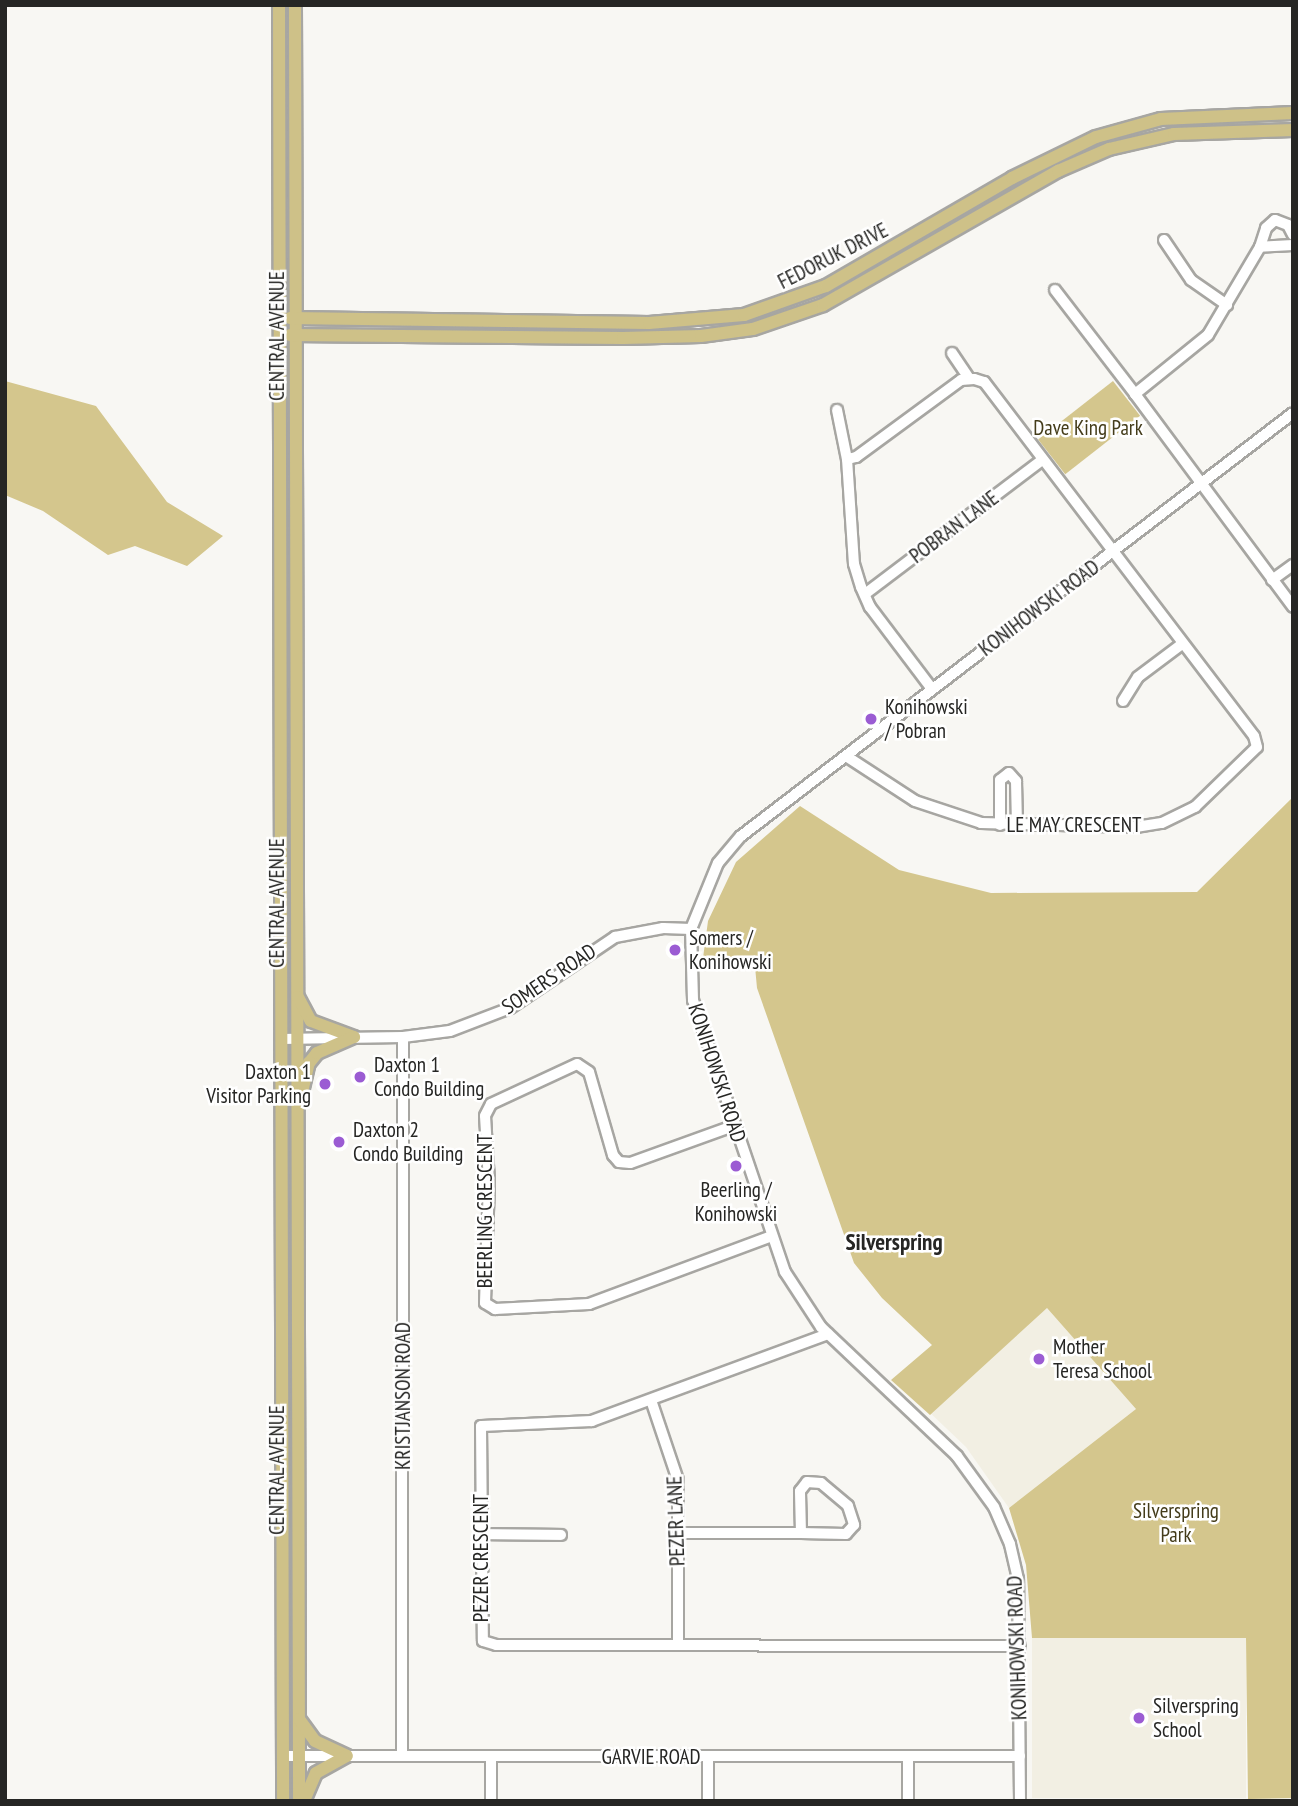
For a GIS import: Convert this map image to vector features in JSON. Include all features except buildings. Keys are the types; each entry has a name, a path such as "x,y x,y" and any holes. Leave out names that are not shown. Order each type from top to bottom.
{"main road":[{"name":"CENTRAL AVENUE","path":"279,5 283,1801"},
{"name":"CENTRAL AVENUE","path":"295,5 298,1717 302,1801"},
{"name":"FEDORUK DRIVE","path":"280,318 649,323 744,315 826,286 1024,171 1096,137 1161,119 1293,113"},
{"name":"FEDORUK DRIVE","path":"280,335 623,338 753,329 823,305 1058,171 1109,149 1174,134 1293,130"},
{"path":"297,992 311,1021 354,1037"},
{"path":"298,1112 313,1058 354,1037"},
{"path":"298,1717 315,1741 347,1756"},
{"path":"302,1801 316,1773 347,1756"}],"street":[{"path":"1135,394 1200,344 1227,306 1260,247 1266,228 1275,220 1288,225 1293,235"},
{"path":"1164,240 1191,280 1227,306"},
{"path":"1260,247 1293,245"},
{"path":"1055,290 1293,607"},
{"name":"LE MAY CRESCENT","path":"846,756 931,808 1000,825 1136,827 1162,823 1206,799 1255,752 1254,736 984,382 969,378 952,353"},
{"path":"847,459 856,457 953,385 969,378"},
{"path":"837,410 847,459 854,564 864,594 932,689"},
{"name":"KONIHOWSKI ROAD","path":"1020,1801 1018,1579 994,1507 957,1456 828,1334 801,1302 772,1236 692,1000 691,929 718,863 741,836 1293,413"},
{"name":"POBRAN LANE","path":"864,594 1042,460"},
{"path":"1272,580 1293,565"},
{"path":"1123,701 1138,677 1182,644"},
{"path":"1000,825 1000,780 1009,773 1016,781 1017,826"},
{"name":"SOMERS ROAD","path":"281,1039 402,1037 450,1031 510,1008 615,937 663,928 691,929"},
{"name":"KRISTJANSON ROAD","path":"402,1037 402,1756"},
{"name":"BEERLING CRESCENT","path":"733,1126 630,1163 619,1162 613,1155 589,1072 577,1063 491,1104 485,1116 489,1182 485,1303 495,1309 589,1304 772,1236"},
{"name":"PEZER CRESCENT","path":"828,1334 651,1400 575,1424 481,1426 483,1641 496,1645 1020,1646"},
{"name":"PEZER LANE","path":"651,1400 678,1480 678,1645"},
{"path":"678,1533 846,1534 854,1525 848,1506 821,1483 807,1482 800,1490 801,1533"},
{"path":"480,1534 561,1535"},
{"name":"GARVIE ROAD","path":"283,1756 1020,1756"},
{"path":"491,1757 491,1801"},
{"path":"708,1757 708,1801"},
{"path":"908,1758 908,1801"}],"shaded area":[{"name":"Mother Teresa School","path":"1047,1308 1136,1409 1009,1508 966,1447 926,1409"},
{"name":"Silverspring School","path":"1032,1638 1246,1638 1246,1798 1032,1798"}],"green space":[{"path":"5,381 96,406 167,502 223,536 187,566 135,546 108,555 43,511 5,495"},
{"name":"Dave King Park","path":"1113,381 1140,416 1065,474 1038,439"},
{"name":"Silverspring Park","path":"1293,797 1293,1798 1248,1799 1246,1638 1032,1638 1026,1565 1009,1508 1136,1409 1047,1308 930,1415 891,1380 932,1345 882,1298 854,1263 757,988 754,956 703,958 708,921 736,862 800,806 899,870 991,893 1197,892"}],"place":[{"name":"Konihowski / Pobran","path":"871,719"},
{"name":"Somers / Konihowski","path":"675,950"},
{"name":"Daxton 1 Condo Building","path":"360,1077"},
{"name":"Daxton 1 Visitor Parking","path":"325,1084"},
{"name":"Daxton 2 Condo Building","path":"339,1142"},
{"name":"Beerling / Konihowski","path":"736,1166"},
{"name":"Mother Teresa School","path":"1039,1359"},
{"name":"Silverspring School","path":"1139,1718"}],"district":[{"name":"Silverspring","path":"894,1242"}]}
